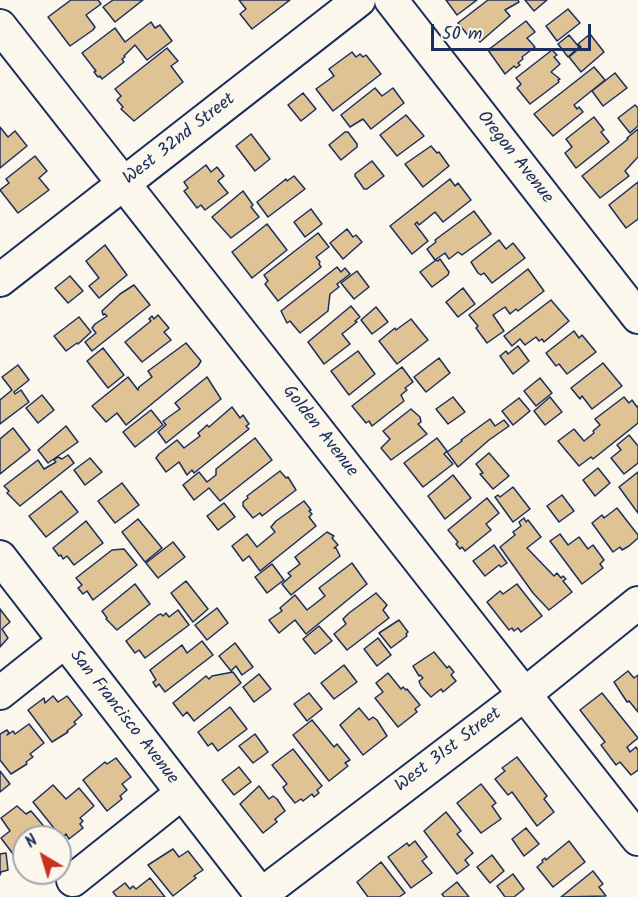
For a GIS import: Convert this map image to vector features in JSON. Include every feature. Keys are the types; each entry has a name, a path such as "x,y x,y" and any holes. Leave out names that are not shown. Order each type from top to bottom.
{"street":[{"name":"West 32nd Street","path":"0,280 359,0"},
{"name":"Oregon Avenue","path":"391,0 638,317"},
{"name":"Golden Avenue","path":"0,26 638,839"},
{"name":"San Francisco Avenue","path":"0,557 261,896"},
{"name":"West 31st Street","path":"261,896 525,694 638,603"},
{"name":"San Francisco Avenue","path":"0,693 64,642"},
{"name":"San Francisco Avenue","path":"73,880 182,793"}],"building":[{"path":"71,0 98,0 101,4 86,15 95,27 93,30 70,46 48,17"},
{"path":"113,0 143,0 115,22 103,7"},
{"path":"239,0 290,0 252,29 240,14 246,9"},
{"path":"446,0 477,0 457,15"},
{"path":"488,0 518,0 519,2 505,10 510,16 480,42 475,35 470,38 458,23"},
{"path":"525,0 547,0 534,11"},
{"path":"568,9 580,23 557,41 546,26"},
{"path":"526,21 535,32 527,38 535,47 522,57 523,59 518,63 520,65 516,68 514,66 505,74 488,50"},
{"path":"151,22 155,28 160,25 172,41 147,60 135,45 122,59 124,62 102,79 98,77 82,53 115,28 125,42"},
{"path":"590,34 604,52 581,72 569,57 581,47 578,44"},
{"path":"569,35 579,47 568,57 558,44"},
{"path":"167,48 178,61 171,66 183,82 134,121 121,109 123,107 117,100 121,96 115,89"},
{"path":"552,50 557,55 554,57 560,64 551,72 560,79 559,82 530,104 517,88 521,84 516,78"},
{"path":"352,52 356,57 360,54 363,57 366,55 381,74 333,111 316,89 334,76 329,69"},
{"path":"594,67 605,80 574,105 583,112 553,136 534,114"},
{"path":"615,73 627,88 603,106 592,91"},
{"path":"375,88 382,96 393,88 404,103 371,129 363,119 350,127 341,115"},
{"path":"303,93 316,109 301,121 288,105"},
{"path":"635,105 638,108 638,126 630,133 618,118"},
{"path":"406,115 424,136 397,156 380,135"},
{"path":"594,117 604,130 601,132 609,142 576,168 565,153 572,147 566,139"},
{"path":"0,127 8,137 15,131 27,146 0,168"},
{"path":"638,129 638,157 625,171 629,176 600,198 582,176"},
{"path":"348,132 357,147 341,160 329,145"},
{"path":"251,134 270,159 255,171 236,146"},
{"path":"431,146 437,153 439,152 449,166 423,187 405,164"},
{"path":"35,156 47,171 39,178 49,190 18,213 0,190 9,183 6,179"},
{"path":"372,161 384,176 364,189 355,174"},
{"path":"206,165 211,172 217,167 224,176 218,181 228,193 205,210 201,205 197,208 184,191 188,188 184,182"},
{"path":"294,176 305,189 268,217 257,202 286,179 287,181"},
{"path":"450,179 455,186 458,183 471,200 443,222 435,212 419,225 417,222 415,224 428,241 412,254 390,226"},
{"path":"638,182 638,219 626,228 609,205"},
{"path":"243,191 259,217 231,238 212,217"},
{"path":"311,209 322,224 305,237 294,222"},
{"path":"474,211 491,234 462,255 458,252 449,259 445,253 435,260 427,249 436,242 435,240"},
{"path":"267,224 287,250 252,278 232,252"},
{"path":"347,229 353,237 356,235 362,242 343,259 330,243"},
{"path":"318,233 329,247 316,257 321,267 278,301 265,284 268,281 264,275"},
{"path":"499,240 506,249 513,243 525,258 492,283 484,273 481,275 478,273 471,262"},
{"path":"105,245 127,275 99,298 89,286 99,278 86,261"},
{"path":"440,259 449,272 432,287 420,272"},
{"path":"337,267 341,272 345,268 350,274 337,284 339,287 330,294 328,311 300,333 290,321 287,323 281,311"},
{"path":"528,269 544,291 518,311 516,309 510,314 505,307 493,315 504,331 487,343 469,315"},
{"path":"357,271 369,287 354,299 341,283"},
{"path":"70,276 83,291 68,303 55,288"},
{"path":"134,285 150,305 92,351 85,342 96,333 92,328 95,324 107,316 103,315 102,311 120,294"},
{"path":"463,288 475,304 458,317 446,302"},
{"path":"551,300 569,321 544,342 542,339 539,341 536,337 525,345 520,339 512,346 504,336"},
{"path":"351,306 360,317 342,334 350,344 324,364 308,342"},
{"path":"376,307 388,322 372,334 361,320"},
{"path":"158,315 169,328 164,332 171,340 142,362 125,342 151,321 149,319 152,316 154,319"},
{"path":"79,317 91,332 66,351 54,336"},
{"path":"411,319 428,340 397,364 379,341"},
{"path":"574,331 579,338 582,335 596,352 567,374 559,364 556,366 546,353"},
{"path":"186,343 201,361 198,366 126,425 117,413 106,422 92,406 128,377 138,390 152,377 148,371"},
{"path":"518,346 529,361 513,374 500,356 506,351 508,354"},
{"path":"103,348 124,375 108,388 87,361"},
{"path":"358,351 375,374 349,395 331,371"},
{"path":"439,358 450,373 426,392 414,377"},
{"path":"603,363 622,386 592,409 582,396 580,399 571,388"},
{"path":"18,365 29,380 14,392 15,394 21,390 29,402 0,424 0,400 12,390 2,377"},
{"path":"402,367 413,382 405,388 407,390 401,395 404,401 372,426 369,421 366,423 352,406"},
{"path":"207,377 221,399 166,443 158,432 166,425 163,421 180,409 175,403"},
{"path":"540,378 552,393 536,406 524,391"},
{"path":"42,395 54,410 38,423 26,408"},
{"path":"453,397 465,412 448,424 436,409"},
{"path":"550,397 562,412 545,425 534,411"},
{"path":"624,397 629,403 632,400 638,406 638,423 593,459 591,457 579,466 558,441 574,429 584,441 600,425 595,419"},
{"path":"519,398 530,411 513,425 502,411"},
{"path":"232,407 240,418 243,415 249,424 246,426 249,429 194,473 192,470 187,475 179,462 166,472 156,458 159,454 177,440 184,448 200,436 198,433 207,425 209,427"},
{"path":"411,409 420,417 421,422 418,424 427,434 391,460 381,448 390,439 383,431"},
{"path":"151,410 163,425 135,447 123,432"},
{"path":"490,419 495,426 504,420 509,426 458,467 447,452"},
{"path":"66,426 78,442 48,463 38,450"},
{"path":"13,428 30,450 0,474 0,439"},
{"path":"629,435 638,446 638,463 624,474 611,458 621,450 617,445"},
{"path":"255,438 272,460 220,501 209,488 194,500 183,485 199,472 207,482 216,475 216,469"},
{"path":"437,438 447,451 444,454 453,464 423,487 404,463"},
{"path":"489,453 509,476 493,489 480,474 483,473 476,464"},
{"path":"68,455 74,463 20,506 7,493 9,491 4,486 38,460 44,469 56,462 54,460 58,457 62,459"},
{"path":"90,458 102,472 85,485 74,470"},
{"path":"598,468 610,483 595,496 583,480"},
{"path":"280,471 286,478 288,477 296,490 262,516 260,513 253,518 243,506 243,502 248,498 247,496"},
{"path":"638,472 638,513 619,487"},
{"path":"453,475 471,498 445,519 428,496"},
{"path":"122,483 139,505 115,523 98,501"},
{"path":"513,487 530,509 513,522 495,497 498,495 500,497"},
{"path":"61,491 78,512 46,537 29,516"},
{"path":"562,495 574,511 559,522 547,506"},
{"path":"487,498 499,513 486,524 491,530 465,551 462,547 460,549 456,544 458,542 448,530"},
{"path":"304,501 311,510 309,511 312,514 309,517 316,526 260,571 249,556 243,561 232,546 247,534 257,547 275,532 271,527 276,521"},
{"path":"224,503 235,517 218,530 207,516"},
{"path":"617,508 638,538 622,550 620,547 613,552 592,523 602,515 604,518"},
{"path":"524,518 541,537 527,548 554,576 557,573 561,578 563,576 566,579 563,581 572,592 549,610 533,593 500,547 515,535 513,532 521,526 519,522"},
{"path":"138,519 162,548 145,562 122,532"},
{"path":"86,521 103,543 74,565 67,556 63,559 53,548"},
{"path":"327,532 334,536 332,538 338,545 334,548 340,556 291,595 282,584 291,576 288,573 300,564 295,557"},
{"path":"560,534 568,545 579,537 588,549 593,545 604,560 600,564 603,568 582,584 550,541"},
{"path":"173,542 185,557 158,578 146,563"},
{"path":"494,545 507,563 501,567 499,565 485,576 473,561"},
{"path":"124,549 137,565 93,600 87,591 83,594 78,588 82,585 76,578 112,550"},
{"path":"352,563 367,584 306,634 295,620 279,633 269,620 282,611 280,608 295,595 307,610 325,596 319,588"},
{"path":"272,564 284,580 267,593 255,577"},
{"path":"186,581 208,609 193,622 171,593"},
{"path":"135,584 150,604 117,630 106,619 102,611"},
{"path":"517,584 542,616 521,632 518,628 514,631 512,628 509,630 487,602 500,591 503,594"},
{"path":"376,593 387,605 383,610 389,618 347,650 334,634 346,624 343,619 349,613"},
{"path":"217,608 228,623 207,640 195,625"},
{"path":"0,609 10,622 2,629 8,638 0,647"},
{"path":"178,610 189,625 145,658 139,650 135,653 126,641 158,615 163,616 166,613 169,617"},
{"path":"399,620 408,632 407,636 391,648 379,633"},
{"path":"319,626 332,641 315,654 303,639"},
{"path":"378,638 391,655 377,666 364,649"},
{"path":"202,641 213,655 165,692 159,684 156,687 153,682 156,680 150,670 182,645 187,653"},
{"path":"235,643 253,667 242,675 236,666 231,671 219,656"},
{"path":"434,652 447,668 449,666 454,672 451,675 456,681 443,692 441,689 431,697 421,686 419,681 423,678 413,666"},
{"path":"344,665 357,682 334,699 321,683"},
{"path":"628,671 634,678 638,675 638,712 629,701 627,702 614,682"},
{"path":"233,672 241,683 194,721 187,712 183,716 173,703 206,676 209,679 212,676"},
{"path":"388,673 401,689 403,687 407,689 420,705 415,709 417,712 398,727 375,698 383,692 376,683"},
{"path":"259,674 271,689 254,702 243,687"},
{"path":"309,693 322,709 307,721 294,704"},
{"path":"602,693 638,738 627,747 630,752 636,747 638,750 638,770 631,775 620,762 616,765 601,745 605,742 580,710"},
{"path":"53,696 58,702 67,696 82,715 68,732 52,742 28,710 44,698 45,703"},
{"path":"230,707 247,729 218,751 212,743 208,746 198,732"},
{"path":"359,708 369,720 373,717 377,720 387,736 363,755 340,725"},
{"path":"312,720 334,747 337,744 350,760 345,763 348,766 329,781 293,735"},
{"path":"29,724 44,743 30,754 33,757 26,762 27,764 11,774 0,760 0,734 7,730 9,733 7,735 13,731 15,734"},
{"path":"255,734 268,752 253,763 239,746"},
{"path":"293,749 322,786 314,797 312,794 303,801 301,799 295,803 283,787 287,784 272,765"},
{"path":"517,757 547,796 544,799 554,812 537,826 512,792 508,795 495,779 505,771 502,768"},
{"path":"116,758 131,777 122,784 127,790 120,796 122,799 107,811 83,780 105,762 107,764"},
{"path":"239,767 251,782 234,795 222,780"},
{"path":"0,771 10,784 0,792"},
{"path":"481,784 496,803 492,806 501,819 481,833 457,803"},
{"path":"53,785 66,799 79,788 94,806 80,818 83,821 80,824 83,828 72,837 72,825 52,825 33,802"},
{"path":"259,786 269,799 273,796 277,799 285,811 275,819 277,822 263,833 240,804"},
{"path":"17,806 26,814 31,811 43,825 12,825 12,853 1,838 10,831 1,818"},
{"path":"446,812 461,831 457,834 473,853 465,860 469,865 457,874 424,831"},
{"path":"526,828 539,844 524,856 512,839"},
{"path":"415,841 427,857 422,861 432,873 411,888 388,857 407,843 409,846"},
{"path":"569,841 585,862 553,887 537,867 543,862 542,860 545,858 546,860"},
{"path":"173,849 179,857 188,851 203,870 173,896 148,865"},
{"path":"6,853 8,870 1,872 0,875 0,854"},
{"path":"492,855 504,871 490,883 477,867"},
{"path":"381,862 405,893 399,897 368,897 357,882"},
{"path":"593,871 603,884 599,887 606,896 561,897"},
{"path":"513,874 524,889 514,897 505,897 497,886"},
{"path":"150,878 165,897 117,897 113,892 125,883 130,889 133,886 136,889"},
{"path":"457,882 469,897 444,897 442,894"}]}
